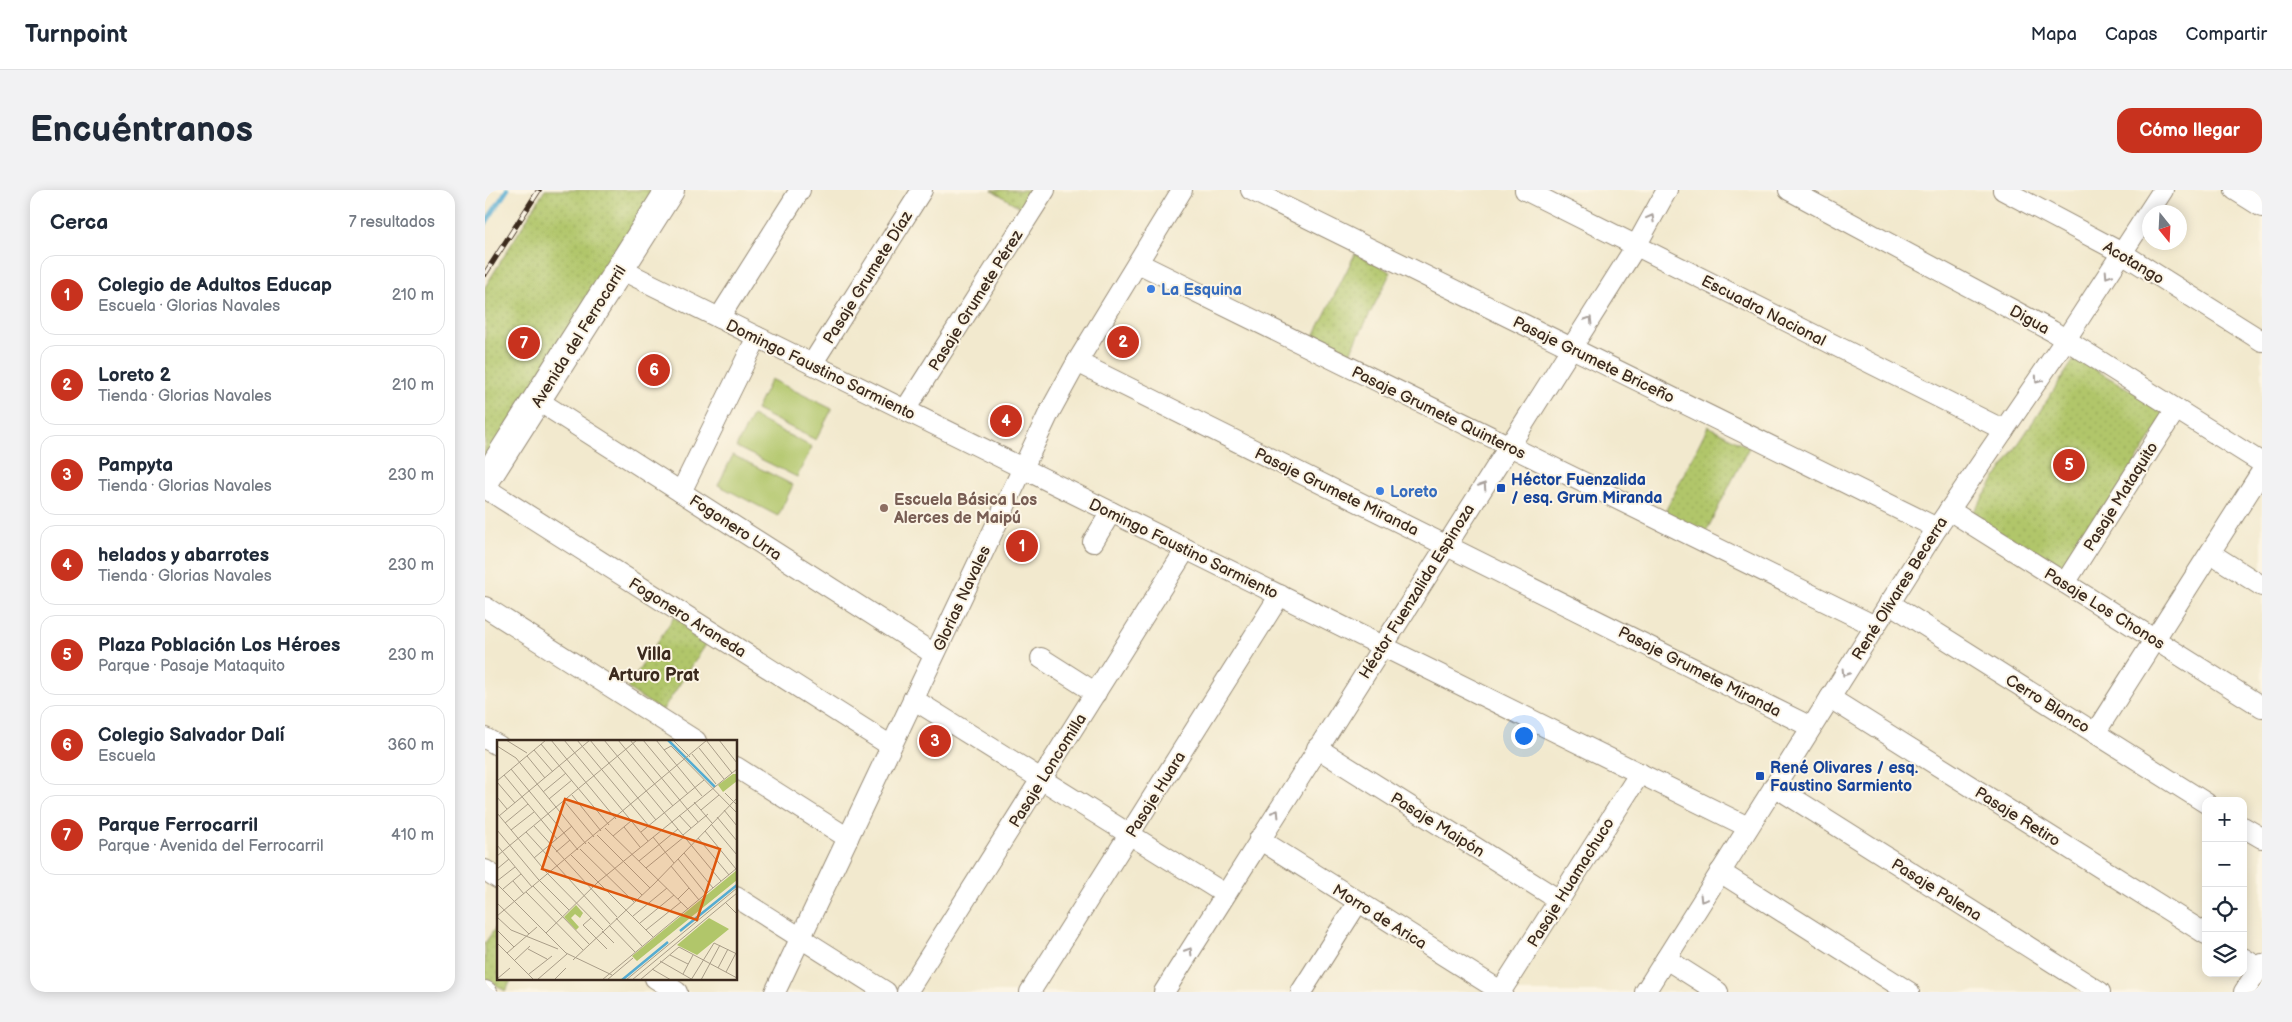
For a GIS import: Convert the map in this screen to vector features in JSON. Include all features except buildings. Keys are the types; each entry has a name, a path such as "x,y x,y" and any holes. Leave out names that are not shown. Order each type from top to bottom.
{"street":[{"name":"Avenida del Ferrocarril","path":"485,481 670,190"},
{"path":"719,318 800,190"},
{"name":"Pasaje Grumete Díaz","path":"812,364 922,190"},
{"name":"Pasaje Grumete Pérez","path":"905,410 1045,190"},
{"name":"Glorias Navales","path":"775,992 1049,413 1077,362 1182,190"},
{"name":"Pasaje Grumete Briceño","path":"1251,190 1937,528"},
{"name":"Escuadra Nacional","path":"1525,190 2004,430"},
{"name":"Héctor Fuenzalida Espinoza","path":"1164,992 1381,646 1636,246 1667,190"},
{"name":"Digua","path":"1789,190 2066,340 2262,463"},
{"name":"Acotango","path":"2003,190 2122,253 2262,341"},
{"name":"René Olivares Becerra","path":"1645,992 1937,528 2066,340 2163,190"},
{"path":"2235,190 2262,207"},
{"name":"Pasaje Grumete Quinteros","path":"1137,263 1875,626"},
{"name":"Domingo Faustino Sarmiento","path":"620,269 1748,827"},
{"path":"681,492 757,337"},
{"name":"Pasaje Grumete Miranda","path":"1077,362 1811,727"},
{"name":"Fogonero Urra","path":"537,400 934,654"},
{"name":"Pasaje Mataquito","path":"2065,583 2175,409"},
{"path":"2095,733 2262,471"},
{"name":"Fogonero Araneda","path":"485,488 891,746"},
{"name":"Pasaje Los Chonos","path":"1949,510 2262,707"},
{"path":"1093,542 1111,512"},
{"name":"Pasaje Loncomilla","path":"907,992 1186,549"},
{"path":"2210,553 2262,586"},
{"name":"Pasaje Huara","path":"1030,992 1280,595"},
{"name":"Cerro Blanco","path":"1889,603 2202,800"},
{"path":"485,606 694,740"},
{"path":"1041,658 1096,692"},
{"name":"Pasaje Retiro","path":"1830,698 2203,932"},
{"path":"913,699 1225,894"},
{"path":"485,738 497,745"},
{"name":"Pasaje Maipón","path":"1317,748 1559,900"},
{"path":"737,768 848,838"},
{"name":"Pasaje Huamachuco","path":"1501,992 1640,773"},
{"name":"Pasaje Palena","path":"1774,786 2100,992"},
{"path":"2247,829 2262,838"},
{"name":"Morro de Arica","path":"1259,839 1501,992"},
{"path":"485,870 497,878"},
{"path":"1720,872 1909,992"},
{"path":"737,898 886,992"},
{"path":"1301,992 1358,902"},
{"path":"1666,959 1718,992"},
{"path":"2244,992 2255,963"},
{"path":"658,980 677,992"}],"green space":[{"path":"545,190 659,190 485,464 485,287"},
{"path":"992,190 1032,190 1021,208"},
{"path":"1355,254 1391,272 1348,357 1312,340"},
{"path":"2075,358 2163,409 2165,416 2066,571 2058,573 1972,514"},
{"path":"771,379 832,409 816,440 756,410"},
{"path":"752,416 812,447 797,477 736,447"},
{"path":"1708,426 1749,447 1705,534 1664,514"},
{"path":"733,455 793,485 778,516 718,485"},
{"path":"674,617 709,640 662,711 627,688"},
{"path":"497,926 497,980 512,980 505,991 485,977 485,943"}],"waterway":[{"path":"485,224 507,190"}],"railway":[{"path":"485,274 539,190"}],"place":[{"name":"La Esquina","path":"1151,289"},
{"name":"Loreto 2","path":"1123,342"},
{"name":"Parque Ferrocarril","path":"524,343"},
{"name":"Colegio Salvador Dalí","path":"654,370"},
{"name":"helados y abarrotes","path":"1006,421"},
{"name":"Plaza Población Los Héroes","path":"2069,465"},
{"name":"Héctor Fuenzalida / esq. Grum Miranda","path":"1501,488"},
{"name":"Loreto","path":"1380,491"},
{"name":"Escuela Básica Los Alerces de Maipú","path":"884,508"},
{"name":"Colegio de Adultos Educap","path":"1022,546"},
{"name":"Pampyta","path":"935,741"},
{"name":"René Olivares / esq. Faustino Sarmiento","path":"1760,776"}],"district":[{"name":"Villa Arturo Prat","path":"654,664"}]}
